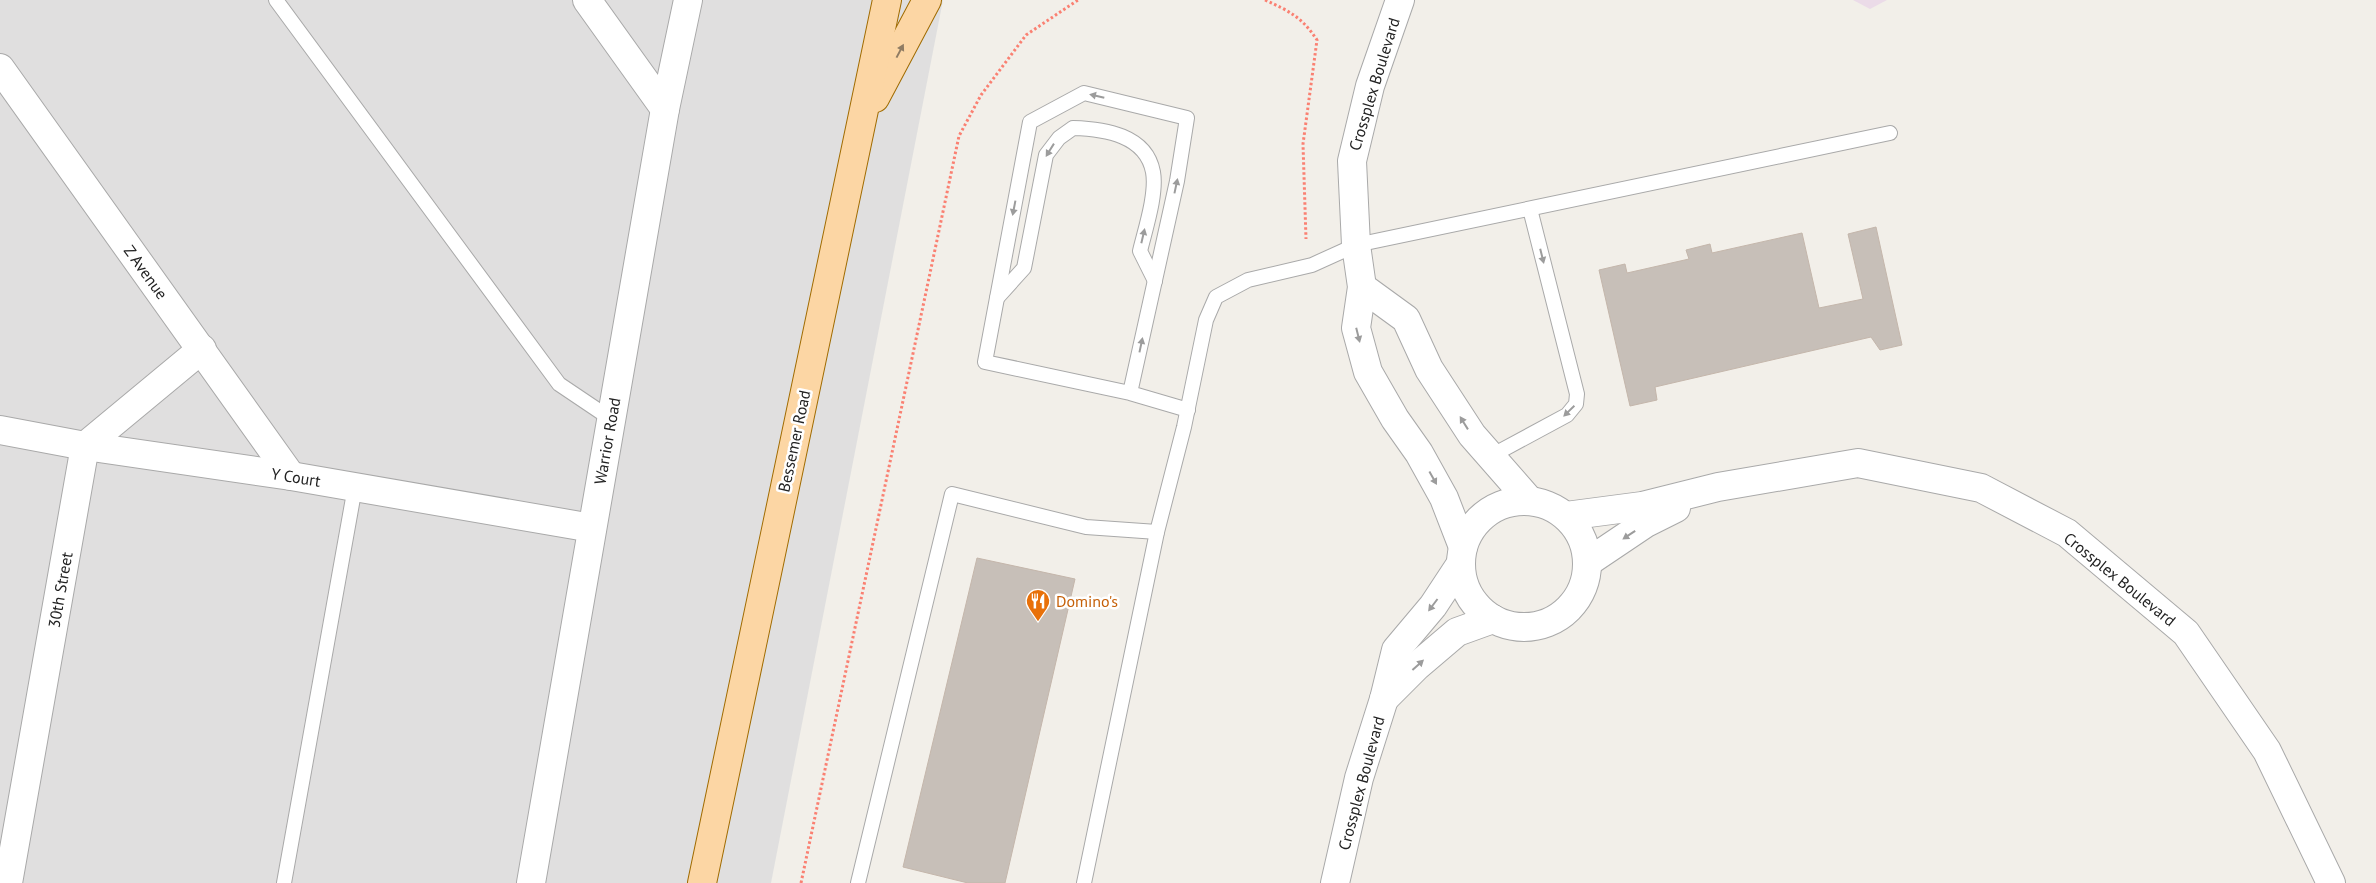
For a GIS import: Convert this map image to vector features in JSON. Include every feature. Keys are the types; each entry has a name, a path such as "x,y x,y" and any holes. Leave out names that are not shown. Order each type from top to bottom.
{"main road":[{"name":"Bessemer Road","path":"702,883 887,0"},
{"path":"860,125 927,0"}],"street":[{"path":"587,0 665,109"},
{"name":"Warrior Road","path":"531,883 665,109 688,0"},
{"name":"Crossplex Boulevard","path":"1400,0 1370,86 1352,161 1356,245 1362,287 1356,328 1368,372 1395,420 1419,453 1444,498 1462,556 1465,586 1476,605 1493,619 1525,628 1552,622 1576,601 1584,586 1588,562 1578,528 1566,516 1549,504 1529,500 1507,502 1487,512 1472,527 1462,556"},
{"name":"Z Avenue","path":"0,68 292,476"},
{"path":"1362,287 1406,319 1430,369 1472,435 1529,500"},
{"path":"85,446 202,349"},
{"name":"Y Court","path":"0,430 85,446 292,476 592,528"},
{"name":"30th Street","path":"8,883 85,446"},
{"name":"Crossplex Boulevard","path":"1566,516 1642,506 1718,487 1858,463 1981,488 2067,533 2186,632 2267,751 2331,883"},
{"name":"Crossplex Boulevard","path":"1588,562 1646,523 1718,487"},
{"path":"1384,699 1396,650 1434,606 1462,556"},
{"name":"Crossplex Boulevard","path":"1335,883 1359,778 1384,699 1417,666 1457,632 1493,619"}],"lane":[{"path":"276,0 560,384 611,419"},
{"path":"1130,392 1177,181 1188,118 1084,93 1030,122 985,362 1130,392 1188,410"},
{"path":"997,298 1024,268 1046,155 1058,138 1073,128 1114,132 1130,139 1145,153 1153,172 1153,180 1152,197 1140,251 1155,281"},
{"path":"1084,883 1157,532 1188,410 1206,320 1216,297 1248,280 1312,265 1356,245 1890,133"},
{"path":"1491,456 1567,415 1576,404 1577,394 1530,209"},
{"path":"284,883 355,488"},
{"path":"858,883 952,494 1086,527 1157,532"}],"path":[{"path":"801,883 959,136 981,95 1026,35 1078,0"},
{"path":"1265,0 1294,13 1309,27 1317,40 1303,144 1306,239"}],"shaded area":[{"path":"0,0 943,0 771,883 0,883"},
{"path":"1853,0 1887,0 1870,9"}],"building":[{"path":"1876,227 1902,345 1880,350 1871,337 1655,387 1657,400 1630,406 1599,270 1625,264 1627,273 1689,259 1686,250 1710,244 1712,253 1802,233 1819,308 1863,299 1848,234"},
{"path":"977,558 1075,579 1005,883 968,883 903,867"}],"place":[{"name":"Domino's","path":"1038,622"}]}
